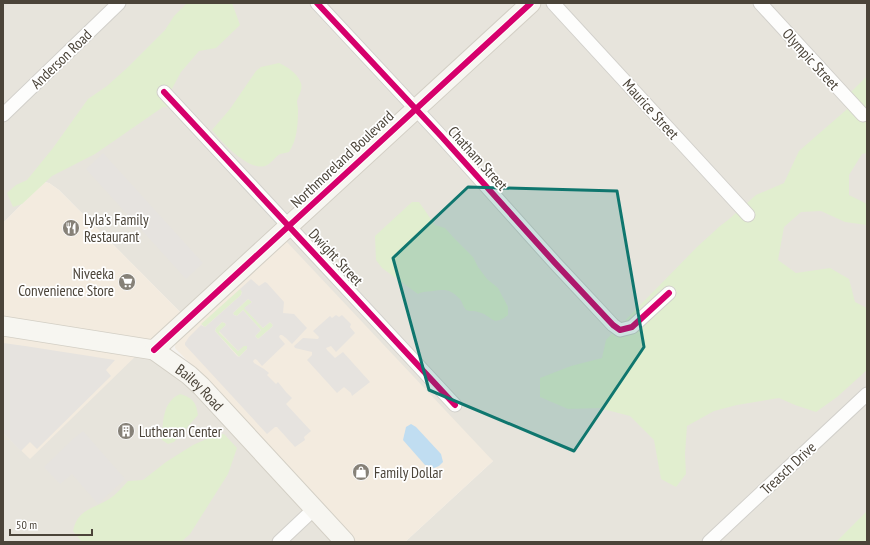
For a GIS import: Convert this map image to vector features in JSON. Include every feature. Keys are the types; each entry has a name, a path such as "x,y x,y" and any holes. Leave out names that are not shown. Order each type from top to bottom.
{"street":[{"name":"Anderson Road","path":"3,114 119,3"},
{"name":"Chatham Street","path":"317,3 480,178 555,263 613,325 620,330 632,328 669,293"},
{"name":"Northmoreland Boulevard","path":"154,350 531,3"},
{"name":"Maurice Street","path":"553,3 748,214"},
{"name":"Olympic Street","path":"760,3 838,89 863,114"},
{"name":"Dwight Street","path":"164,92 455,405"},
{"name":"Bailey Road","path":"3,326 154,350 188,374 201,386 345,542"},
{"name":"Treasch Drive","path":"708,542 867,394"},
{"path":"279,542 314,509"}],"highlighted area":[{"path":"468,187 617,191 644,347 574,451 429,390 393,258"}],"shaded area":[{"path":"3,3 867,3 867,542 405,542 493,461 187,319 59,190 49,183 44,182 3,223"},
{"path":"103,153 203,263 186,279 86,169"},
{"path":"44,182 49,183 59,190 187,319 144,348 30,459 3,433 3,223"},
{"path":"285,240 493,461 405,542 352,542 175,348 176,339"},
{"path":"251,279 259,286 265,282 267,283 284,302 283,313 294,314 307,328 292,344 280,335 279,337 285,344 262,366 257,360 255,359 253,361 269,373 267,375 276,384 278,382 292,398 286,404 311,431 304,437 305,440 295,447 277,427 267,434 185,345 189,337 201,325 205,327 241,295 242,292 240,289","holes":["248,299 252,302 244,308 263,328 270,322 273,325 258,339 255,336 261,330 243,310 237,316 233,313","222,322 226,325 219,331 238,351 244,346 247,346 247,349 239,357 215,331"]},
{"path":"336,315 339,317 342,315 351,324 350,327 355,333 336,352 331,346 326,348 327,350 335,358 343,352 370,382 352,396 351,393 344,387 337,393 307,360 312,355 312,352 295,348 294,346 303,338 318,339 319,337 313,331 330,316 332,318"},
{"path":"3,326 154,350 345,542 3,542"},
{"path":"3,343 115,360 106,370 111,376 37,449 30,442 21,451 3,433"},
{"path":"83,431 125,479 98,504 72,474 60,484 44,467"}],"green space":[{"path":"187,3 232,3 240,25 216,48 199,51 181,72 168,96 169,107 163,107 95,154 52,176 22,204 13,207 7,193 16,185 27,180 53,148 88,99 107,86 127,68 165,30 174,16"},
{"path":"279,63 294,72 301,84 297,101 298,116 294,142 289,152 280,154 265,166 258,166 243,160 212,130 230,109 256,71 261,67"},
{"path":"867,76 867,153 862,154 849,175 849,195 867,204 867,225 845,222 821,211 801,212 784,227 778,260 796,273 830,268 849,279 855,302 867,308 867,370 837,397 816,412 779,398 737,405 714,411 687,426 685,454 686,474 676,487 661,479 654,440 630,416 599,408 568,409 540,397 540,378 571,366 602,358 606,340 697,247 756,195 784,183 799,151 853,104 847,96"},
{"path":"412,202 419,202 435,225 445,228 473,257 487,279 498,288 508,307 508,315 495,321 483,314 466,310 460,299 448,290 422,292 418,294 382,268 376,260 375,236"},
{"path":"240,289 242,291 241,295 205,327 201,324"},
{"path":"248,299 252,302 245,308 263,328 270,322 273,325 258,339 255,336 261,330 243,310 237,316 233,313"},
{"path":"222,322 226,325 219,332 238,351 244,345 247,346 247,349 239,357 215,331"},
{"path":"180,394 193,401 198,415 174,442 168,444 162,440 165,414 170,402"},
{"path":"224,434 237,448 228,474 190,534 181,542 82,542 73,531 75,523 83,513 112,497 128,481 143,480 166,462 193,445 211,437"},
{"path":"867,511 867,542 836,542"}],"water":[{"path":"411,424 416,427 441,454 443,462 439,466 434,468 425,465 403,440 406,427"}],"cycle path":[{"path":"317,3 441,136 613,325 620,330 632,327 669,293"},
{"path":"154,350 531,3"},
{"path":"164,92 455,405"}],"place":[{"name":"Lyla's Family Restaurant","path":"71,228"},
{"name":"Niveeka Convenience Store","path":"127,282"},
{"name":"Lutheran Center","path":"126,431"},
{"name":"Family Dollar","path":"361,472"}]}
